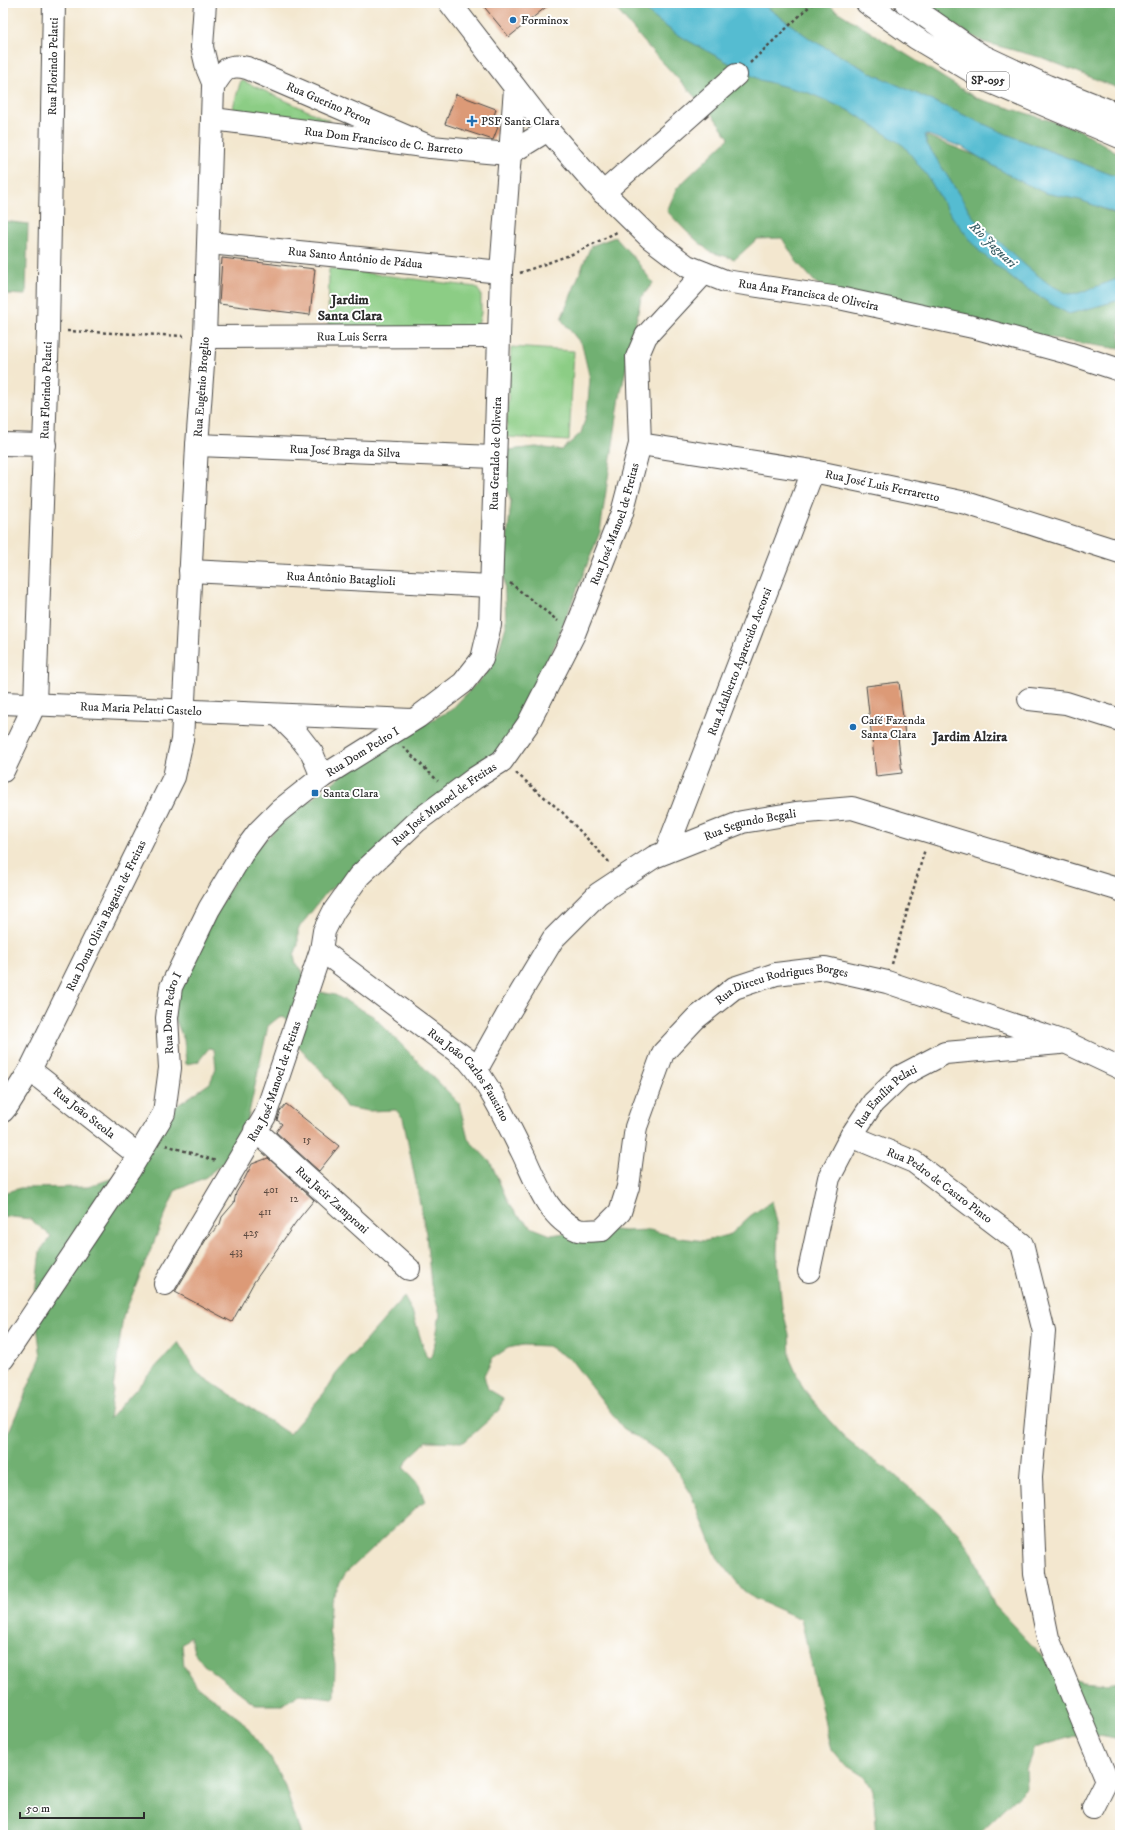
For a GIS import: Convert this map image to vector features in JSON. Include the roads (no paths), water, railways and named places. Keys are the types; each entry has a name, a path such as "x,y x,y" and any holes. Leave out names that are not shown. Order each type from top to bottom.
{"street":[{"name":"Rua Florindo Pelatti","path":"3,771 35,704 45,445 54,3"},
{"path":"205,3 202,47 207,68 221,76"},
{"name":"Rua Ana Francisca de Oliveira","path":"450,3 548,130 603,193 650,238 687,266 725,282 839,298 973,327 1068,353 1120,370"},
{"name":"SP-095","path":"867,3 916,38 988,81 1120,136"},
{"name":"SP-095","path":"906,3 981,55 1047,86 1120,115"},
{"name":"Rua Guerino Peron","path":"221,76 236,65 247,68 431,147"},
{"path":"603,193 744,68"},
{"name":"Rua Eugênio Broglio","path":"183,711 196,445 205,336 213,87 221,76"},
{"name":"Rua Geraldo de Oliveira","path":"412,720 463,683 482,659 490,625 494,457 501,276 515,88"},
{"name":"Rua Dom Francisco de C. Barreto","path":"213,119 431,147 509,154"},
{"path":"509,154 548,130"},
{"name":"Rua Santo Antônio de Pádua","path":"208,243 501,276"},
{"name":"Rua José Manoel de Freitas","path":"165,1284 255,1130 265,1116 321,950 324,931 334,911 359,876 416,822 475,778 502,761 528,724 574,634 622,513 640,444 637,357 650,332 704,273"},
{"name":"Rua Luis Serra","path":"205,336 499,336"},
{"path":"3,444 45,445"},
{"name":"Rua José Luis Ferraretto","path":"640,444 813,471 966,503 1120,552"},
{"name":"Rua José Braga da Silva","path":"196,445 494,457"},
{"name":"Rua Adalberto Aparecido Accorsi","path":"666,852 813,471"},
{"name":"Rua Antônio Bataglioli","path":"190,571 491,577"},
{"path":"1029,699 1066,703 1120,720"},
{"name":"Rua Maria Pelatti Castelo","path":"3,703 412,720"},
{"name":"Rua Dona Olivia Bagatin de Freitas","path":"3,1111 30,1070 174,777 182,740 183,711"},
{"path":"278,715 298,735 312,753 322,777"},
{"name":"Rua Dom Pedro I","path":"3,1359 138,1155 164,1113 170,1068 167,1018 171,987 209,909 242,854 264,826 279,811 322,777 412,720"},
{"name":"Rua Segundo Begali","path":"477,1069 506,1017 553,939 598,894 654,857 742,822 796,813 852,808 1120,890"},
{"name":"Rua João Carlos Faustino","path":"321,950 468,1060 477,1069 513,1133 548,1203 560,1219 578,1230"},
{"name":"Rua Dirceu Rodrigues Borges","path":"578,1230 602,1230 620,1212 628,1187 636,1127 663,1053 695,1019 734,988 776,974 824,968 887,982 1067,1043 1120,1068"},
{"name":"Rua Emília Pelati","path":"809,1271 828,1178 851,1136 873,1103 901,1076 944,1054 1067,1043"},
{"name":"Rua João Steola","path":"30,1070 138,1155"},
{"name":"Rua Jacir Zamproni","path":"255,1130 409,1269"},
{"name":"Rua Pedro de Castro Pinto","path":"851,1136 914,1162 1022,1244 1044,1332 1030,1477 1035,1574 1048,1638 1107,1780 1093,1808"}],"water":[{"name":"Rio Jaguari","path":"640,3 761,3 812,40 873,74 1006,134 1120,178 1120,215 1080,200 1045,193 1014,178 962,147 925,134 927,144 974,218 1026,266 1049,284 1068,294 1079,293 1117,279 1120,276 1120,300 1069,314 1049,303 1014,280 980,252 950,214 928,177 904,146 852,112 809,93 760,80 676,34 652,16"}],"place":[{"name":"Forminox","path":"513,20"},
{"name":"PSF Santa Clara","path":"472,121"},
{"name":"Café Fazenda Santa Clara","path":"853,727"},
{"name":"Santa Clara","path":"315,793"}],"district":[{"name":"Jardim Santa Clara","path":"350,308"},
{"name":"Jardim Alzira","path":"970,737"}]}
